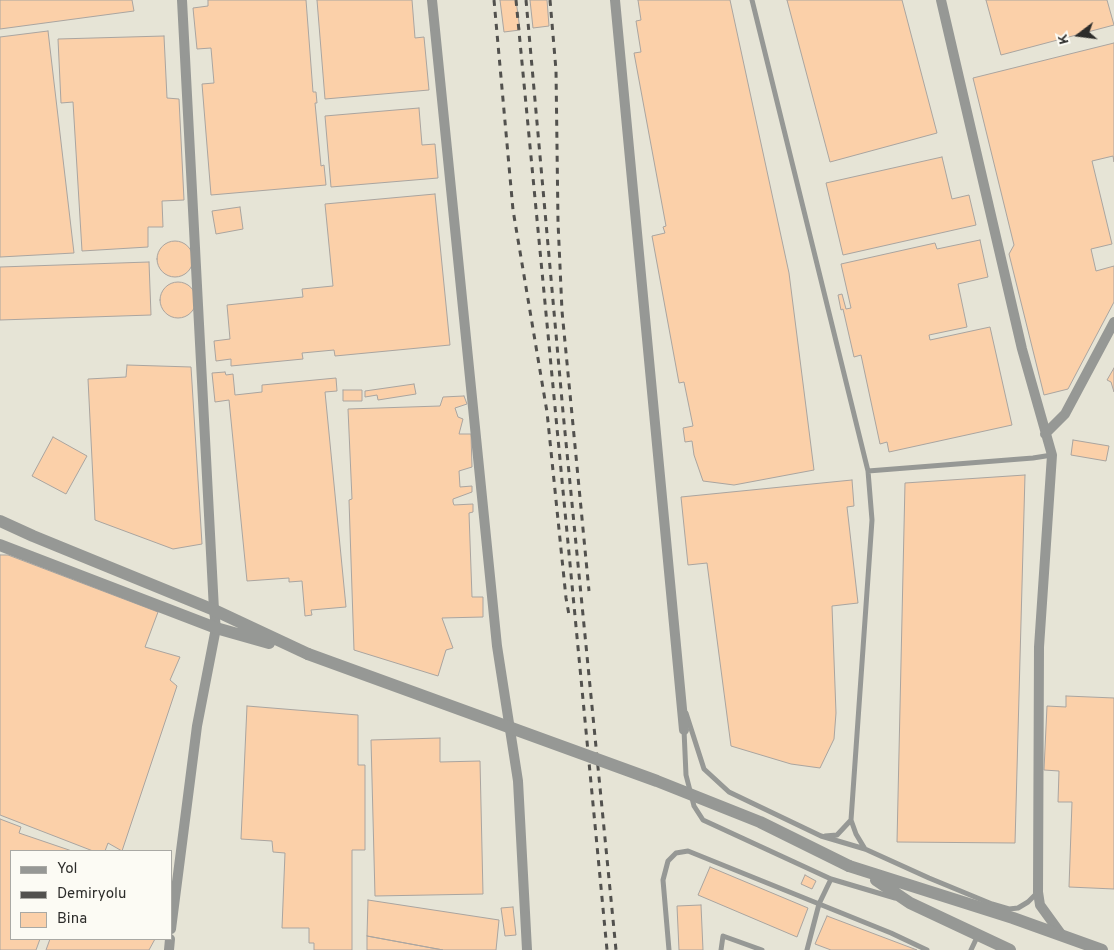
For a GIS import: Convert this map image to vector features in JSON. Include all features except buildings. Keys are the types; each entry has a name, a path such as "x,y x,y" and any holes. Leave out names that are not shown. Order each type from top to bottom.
{"street":[{"path":"172,921 197,726 216,628 182,0"},
{"path":"432,0 500,669 518,781 527,950"},
{"path":"615,0 684,730"},
{"path":"941,0 1022,349 1052,455 1039,647 1038,892 1040,905 1061,934"},
{"path":"1045,434 1065,414 1114,322"},
{"path":"0,521 214,610 308,654"},
{"path":"0,545 216,628 308,654 657,781 760,822 864,872 1061,934 1102,950"},
{"path":"864,872 910,903 1010,950"}],"lane":[{"path":"752,0 868,471 872,520 851,820 856,834 865,849"},
{"path":"868,471 1052,455"},
{"path":"681,693 704,769 729,792 821,836 865,849 929,878 1009,909 1018,908 1028,902 1038,892"},
{"path":"684,730 686,775 694,806 703,820 831,879 910,903"},
{"path":"821,836 837,835 851,820"},
{"path":"669,950 664,880 668,861 676,853 688,850 927,950"},
{"path":"807,950 819,904 831,879"},
{"path":"971,950 978,935"},
{"path":"721,950 723,936 762,950"}],"shaded area":[{"path":"0,0 1114,0 1114,950 0,950"}],"railway":[{"path":"494,0 513,210 547,412 569,615"},
{"path":"516,0 607,950"},
{"path":"526,0 563,412 616,950"},
{"path":"550,0 556,70 558,222 562,311 589,591"}]}
